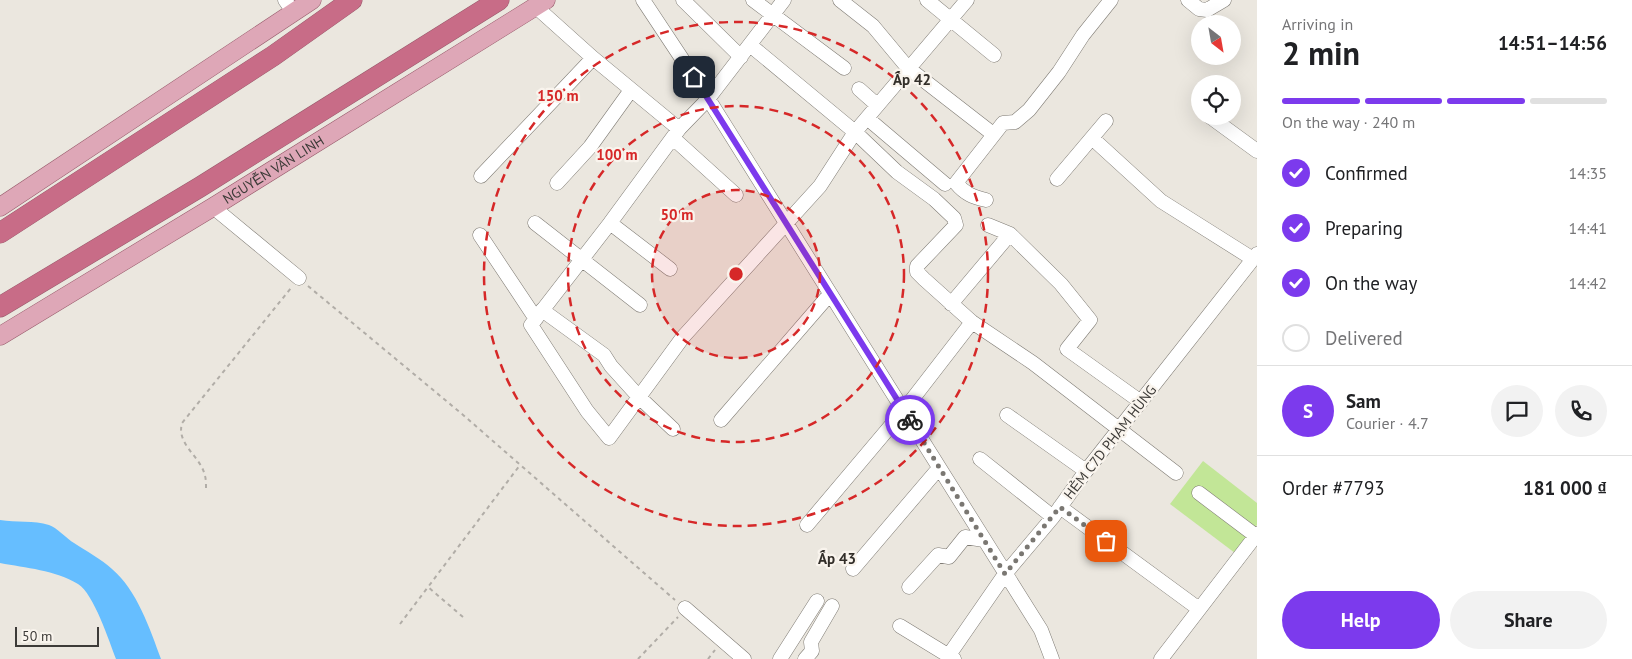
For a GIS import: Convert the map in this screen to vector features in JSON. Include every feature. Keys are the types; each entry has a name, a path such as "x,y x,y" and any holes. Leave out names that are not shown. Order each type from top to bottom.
{"highway":[{"path":"0,233 273,56 352,0"},
{"name":"NGUYỄN VĂN LINH","path":"0,307 208,182 499,0"}],"main road":[{"path":"0,207 290,7 312,0"},
{"name":"NGUYỄN VĂN LINH","path":"0,336 213,207 540,3"}],"street":[{"path":"643,0 708,99 1041,630 1052,659"},
{"path":"683,0 746,51 855,132 897,172 934,199 954,218 956,225 917,266 917,270 924,279 972,322 1033,363 1120,428 1176,473"},
{"path":"753,0 844,68"},
{"path":"536,318 676,134 708,99 784,0"},
{"path":"840,0 873,26 908,68 993,134"},
{"path":"928,0 994,55"},
{"path":"480,234 536,318 587,411 609,438 683,337 820,186 855,132 967,0"},
{"path":"1188,0 1199,9 1207,10 1224,0"},
{"path":"986,200 974,198 956,184 1003,123 1015,122 1029,110 1059,72 1083,35 1109,1"},
{"path":"540,3 593,58 631,90 736,195"},
{"path":"481,176 593,58"},
{"path":"557,183 590,147 631,90"},
{"path":"859,90 877,105"},
{"path":"867,118 945,184"},
{"path":"1057,179 1106,121"},
{"path":"1221,125 1257,151"},
{"path":"1092,138 1161,201 1255,257"},
{"path":"213,207 298,278"},
{"path":"535,223 640,305"},
{"path":"610,223 670,269"},
{"path":"988,225 1010,234 1061,284 1090,320 1067,349 1141,402"},
{"path":"951,304 1010,234"},
{"name":"HẺM C7D PHẠM HÙNG","path":"952,657 1005,574 1056,512 1255,257"},
{"path":"721,420 830,294"},
{"path":"536,318 604,355 611,366 639,397 673,428"},
{"path":"807,525 904,410 972,322"},
{"path":"1006,415 1086,472"},
{"path":"980,459 1199,610"},
{"path":"853,569 939,468"},
{"path":"1161,659 1256,535 1199,493"},
{"path":"908,588 938,554 949,557 965,537 984,540"},
{"path":"780,659 817,601"},
{"path":"806,659 812,651 810,642 832,606"},
{"path":"685,608 744,659"},
{"path":"900,626 952,657"}],"path":[{"path":"206,488 206,476 182,439 180,430 182,423 298,278 462,414 685,608 638,659"},
{"path":"400,624 520,465"},
{"path":"428,587 464,616"}],"green space":[{"path":"1203,461 1257,503 1257,525 1235,553 1170,504"}],"water":[{"path":"0,520 43,523 52,526 112,569 136,599 161,659 116,659 90,597 78,584 50,573 0,563"}],"way so far":[{"path":"910,420 1005,574 1060,507 1106,541"}],"district":[{"name":"Ấp 42","path":"912,79"},
{"name":"Ấp 43","path":"837,558"}],"route":[{"path":"694,77 910,420"}]}
